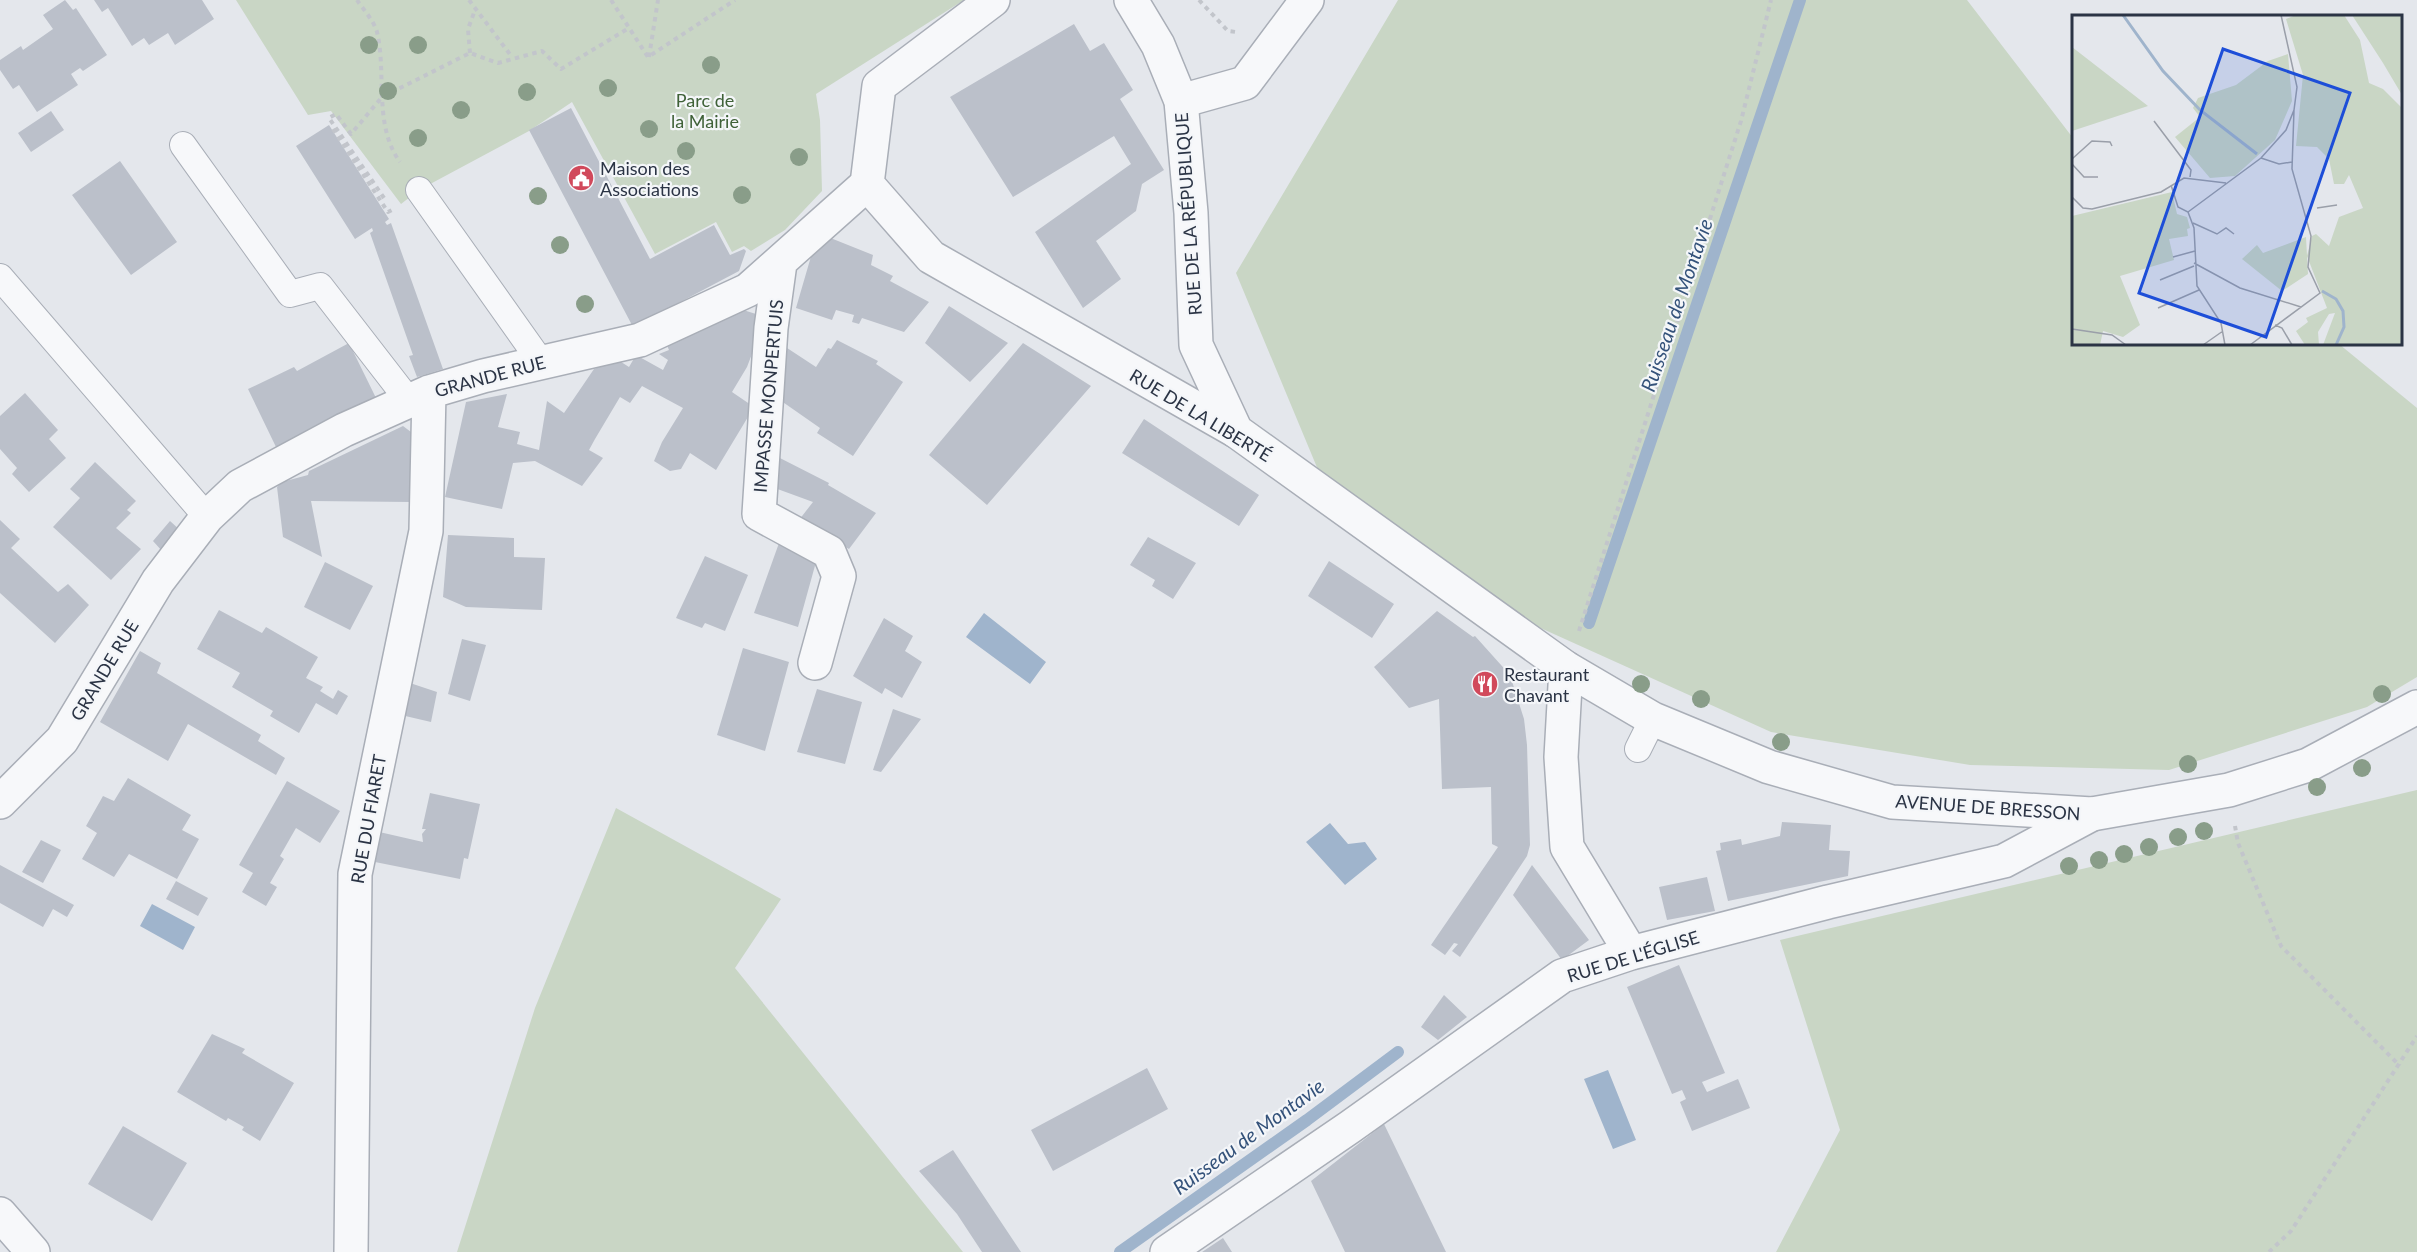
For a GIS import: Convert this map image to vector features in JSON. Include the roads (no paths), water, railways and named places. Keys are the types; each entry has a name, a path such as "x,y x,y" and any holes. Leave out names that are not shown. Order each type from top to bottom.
{"street":[{"path":"867,184 879,86 993,0"},
{"name":"RUE DE LA RÉPUBLIQUE","path":"1131,0 1158,45 1181,101 1191,213 1196,345 1236,431"},
{"path":"1181,101 1245,83 1307,0"},
{"name":"GRANDE RUE","path":"0,802 62,740 158,581 207,517 240,486 344,430 419,396 541,362 640,340 748,290 867,184"},
{"name":"RUE DE LA LIBERTÉ","path":"867,184 931,256 1236,431 1566,669"},
{"name":"IMPASSE MONPERTUIS","path":"780,262 771,328 759,514 829,552 839,576 815,663"},
{"name":"RUE DU FIARET","path":"351,1252 355,874 426,531 419,396"},
{"path":"1566,669 1561,757 1568,847 1631,953"},
{"name":"AVENUE DE BRESSON","path":"1566,669 1653,719 1769,767 1892,802 2092,814 2229,790 2308,765 2417,707"},
{"name":"RUE DE L'ÉGLISE","path":"1167,1252 1350,1127 1562,976 1631,953 1828,902 2004,861 2092,814"},
{"path":"0,1214 33,1252"}],"lane":[{"path":"183,145 290,294 320,286 419,396"},
{"path":"419,190 541,362"},
{"path":"0,277 207,517"},
{"path":"1638,749 1653,719"}],"water":[{"path":"984,613 1046,662 1030,684 966,637"},
{"path":"1330,823 1348,844 1365,842 1377,859 1345,885 1306,842"},
{"path":"152,904 195,927 183,950 140,926"},
{"path":"1608,1070 1636,1140 1613,1149 1584,1079"}],"waterway":[{"name":"Ruisseau de Montavie","path":"1589,623 1800,0"},
{"name":"Ruisseau de Montavie","path":"1120,1252 1307,1120 1398,1052"}],"place":[{"name":"Maison des Associations","path":"581,178"},
{"name":"Restaurant Chavant","path":"1485,684"}],"park label":[{"name":"Parc de la Mairie","path":"705,110"}]}
